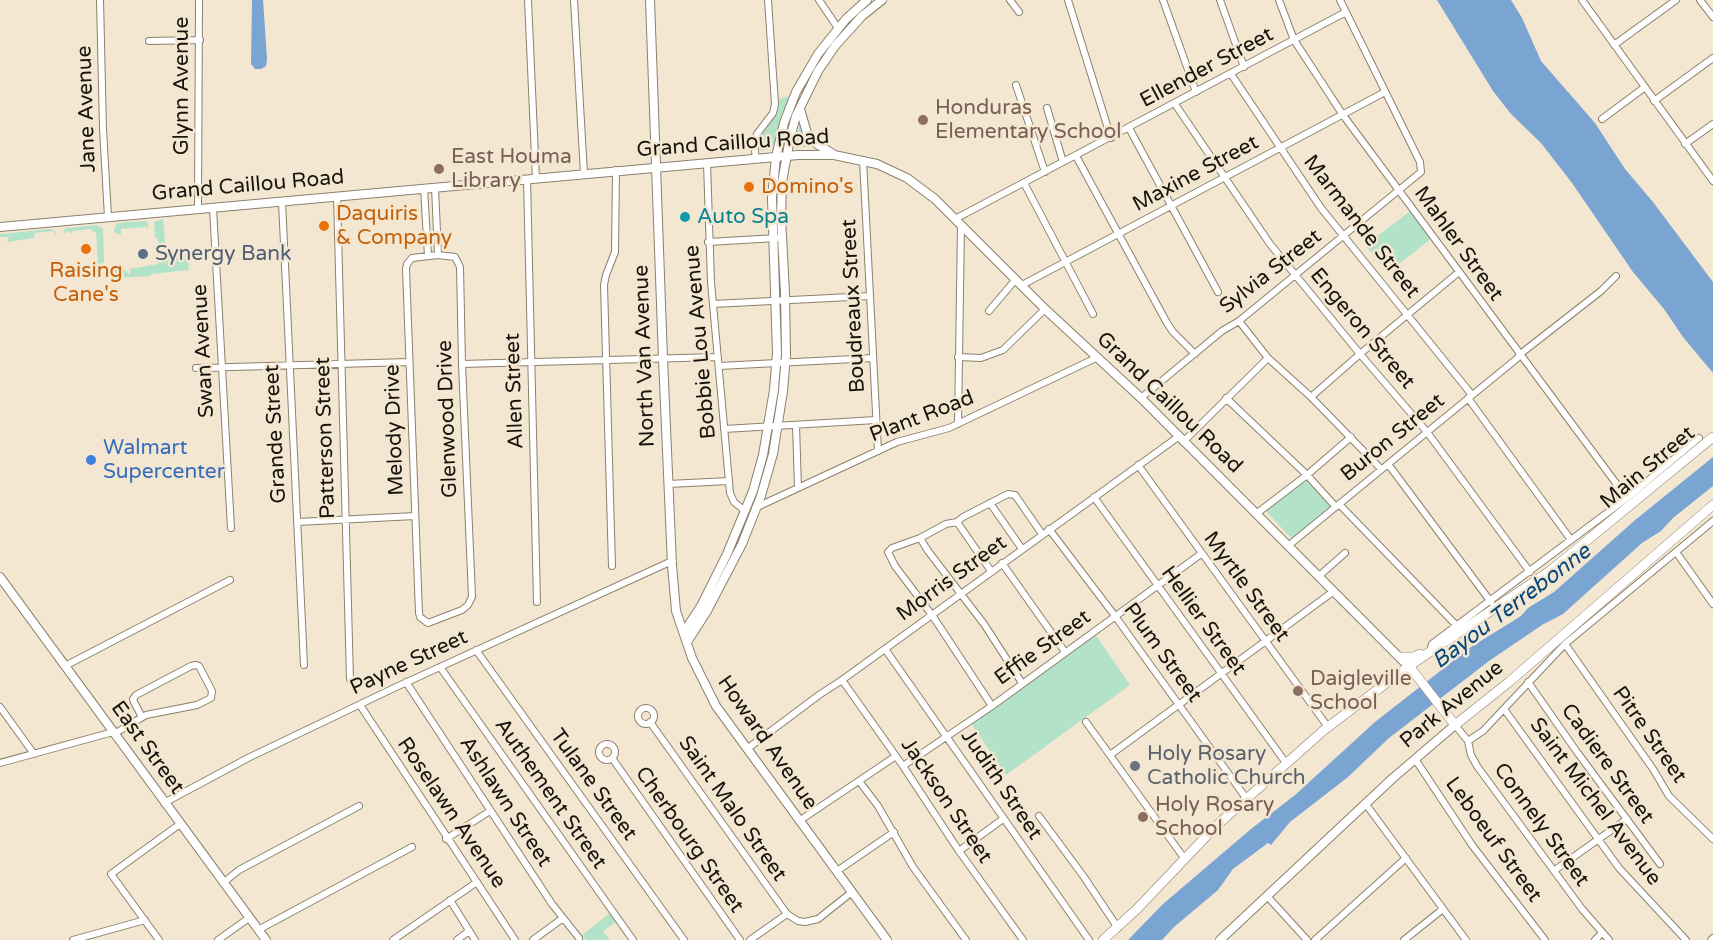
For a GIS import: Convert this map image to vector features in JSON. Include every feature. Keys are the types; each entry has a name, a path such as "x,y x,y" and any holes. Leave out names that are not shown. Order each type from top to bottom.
{"main road":[{"name":"North Van Avenue","path":"650,0 671,544"},
{"path":"687,642 725,578 742,544 757,507 773,454 773,426 786,300 772,198 776,158 784,123 809,67 838,28 867,0"},
{"path":"781,362 776,301 778,238 786,156 800,108 818,71 855,23 882,0"},
{"path":"800,108 807,133 817,144 834,154"},
{"name":"Grand Caillou Road","path":"0,227 657,166 834,154 863,160 907,178 935,199 1045,309 1140,398 1409,666 1455,725"},
{"path":"684,632 717,576 746,511 773,426"},
{"name":"Main Street","path":"1103,940 1118,928 1184,858 1246,798 1328,727 1409,666 1581,548 1713,437"},
{"name":"Park Avenue","path":"1220,940 1365,803 1713,506"},
{"name":"Howard Avenue","path":"671,544 675,604 700,677 716,706 887,940"},
{"name":"East Street","path":"0,577 266,940"},
{"path":"1400,657 1414,657 1422,653 1429,653"}],"street":[{"name":"Jane Avenue","path":"100,0 108,217"},
{"name":"Glynn Avenue","path":"198,209 199,0"},
{"name":"Allen Street","path":"528,0 531,362 537,602"},
{"path":"574,0 584,174"},
{"path":"756,159 754,143 774,108 768,0"},
{"path":"819,0 838,28"},
{"path":"1010,0 1019,12"},
{"path":"1068,0 1111,138"},
{"path":"1163,0 1196,92"},
{"path":"1220,0 1244,67"},
{"name":"Mahler Street","path":"1279,0 1294,40 1343,115 1627,498"},
{"path":"1341,0 1385,92"},
{"path":"1582,0 1713,181"},
{"path":"1614,45 1676,0"},
{"path":"1700,0 1713,17"},
{"name":"Ellender Street","path":"958,222 1023,183 1346,12"},
{"path":"149,41 200,40"},
{"path":"1654,100 1713,58"},
{"name":"Marmande Street","path":"1231,74 1321,208 1408,315 1470,397 1571,540"},
{"path":"1016,85 1045,172"},
{"path":"1602,119 1645,87"},
{"name":"Maxine Street","path":"1019,282 1065,262 1119,234 1385,92"},
{"name":"Sylvia Street","path":"1140,398 1222,331 1239,321 1421,171 1420,162 1385,92"},
{"name":"Engeron Street","path":"1175,104 1270,244 1427,432 1530,572"},
{"path":"1047,108 1063,162"},
{"path":"1685,144 1713,124"},
{"path":"1129,128 1218,292"},
{"path":"1076,156 1167,323 1195,354"},
{"name":"Boudreaux Street","path":"863,160 878,451"},
{"name":"Bobbie Lou Avenue","path":"707,163 708,242 729,481 732,498 746,511"},
{"path":"612,566 604,285 615,252 616,170"},
{"path":"1023,183 1093,314"},
{"path":"424,188 428,256 438,255 435,187"},
{"name":"Patterson Street","path":"337,196 350,679"},
{"name":"Grande Street","path":"282,202 304,665"},
{"name":"Swan Avenue","path":"213,208 231,528"},
{"path":"958,222 958,424"},
{"path":"708,242 778,238"},
{"name":"Glenwood Drive","path":"422,619 432,623 462,610 471,599 460,263 452,255 438,255"},
{"name":"Melody Drive","path":"422,619 419,613 407,264 412,258 428,256"},
{"path":"1311,398 1360,354 1459,273"},
{"name":"Buron Street","path":"1287,546 1601,291 1616,276"},
{"path":"989,311 1019,282"},
{"path":"713,304 870,296"},
{"path":"958,357 981,358 1003,351 1045,309"},
{"path":"1239,321 1268,358 1351,437 1381,469"},
{"path":"462,364 718,357"},
{"name":"Plant Road","path":"757,507 897,442 958,424 1098,357"},
{"path":"719,366 873,358"},
{"name":"Morris Street","path":"747,749 1138,465 1180,439 1268,358"},
{"path":"196,368 409,362"},
{"path":"1227,398 1338,505 1457,626"},
{"path":"724,429 876,420"},
{"path":"796,424 798,488"},
{"path":"1256,514 1307,475 1351,437"},
{"name":"Main Street","path":"1429,653 1432,644 1627,498 1699,438"},
{"path":"1388,464 1491,602"},
{"name":"Myrtle Street","path":"1138,465 1328,727"},
{"path":"668,484 729,481"},
{"path":"992,706 932,615 895,566 888,552 946,524 957,522 1011,493 1015,495 1042,534"},
{"name":"Hellier Street","path":"1094,497 1286,763"},
{"path":"990,503 1022,549"},
{"path":"297,522 415,516"},
{"name":"Park Avenue","path":"1468,741 1477,736 1504,709 1564,644 1713,521"},
{"path":"957,522 991,571"},
{"name":"Plum Street","path":"1049,529 1115,616 1246,798"},
{"path":"920,538 984,624 1022,683"},
{"path":"1676,552 1713,604"},
{"path":"1319,576 1345,553"},
{"name":"Effie Street","path":"903,766 992,706 1201,554"},
{"name":"Payne Street","path":"164,803 248,758 406,682 672,561"},
{"path":"1002,563 1065,652"},
{"path":"65,666 230,580"},
{"path":"1110,755 1334,591"},
{"name":"Pitre Street","path":"1564,644 1653,769 1669,796 1713,839"},
{"name":"Judith Street","path":"885,649 1089,940"},
{"name":"Tulane Street","path":"476,650 684,940"},
{"path":"0,763 114,733 142,717 197,705 211,698 212,691 199,666 191,666 136,695 133,699 142,717"},
{"name":"Authement Street","path":"440,667 633,940"},
{"name":"Jackson Street","path":"842,680 1023,940"},
{"name":"Ashlawn Street","path":"406,682 490,811 579,938"},
{"name":"Cadiere Street","path":"1528,682 1660,864"},
{"name":"Roselawn Avenue","path":"360,705 446,839 515,940"},
{"path":"0,707 34,754"},
{"name":"Saint Michel Avenue","path":"1504,709 1629,881 1686,940"},
{"name":"Saint Malo Street","path":"650,722 787,914"},
{"path":"1086,722 1184,858"},
{"name":"Connely Street","path":"1455,725 1468,741 1471,755 1477,766 1582,909 1610,940"},
{"path":"799,821 896,756"},
{"name":"Cherbourg Street","path":"612,758 740,940"},
{"name":"Leboeuf Street","path":"1415,759 1472,845 1545,940"},
{"path":"859,781 894,832 918,874 966,940"},
{"path":"1365,803 1466,940"},
{"path":"223,883 239,870 359,806"},
{"path":"446,839 490,811"},
{"path":"1039,816 1118,928"},
{"path":"959,851 1003,819"},
{"path":"1555,870 1627,819"},
{"path":"159,940 111,874 180,824"},
{"path":"837,871 894,832"},
{"path":"258,930 412,847"},
{"path":"1315,940 1406,858"},
{"path":"393,940 477,882"},
{"path":"750,940 787,914 798,921 818,919 852,892"},
{"path":"1267,896 1307,940"},
{"path":"450,900 476,940"},
{"path":"1404,940 1443,909"},
{"path":"218,940 249,918"},
{"path":"533,940 563,918"},
{"path":"72,940 145,920"},
{"path":"457,940 470,931"},
{"path":"1595,940 1602,933"}],"green space":[{"path":"790,96 774,144 767,150 761,151 758,147 759,139 777,114 779,99"},
{"path":"800,123 816,146 794,148"},
{"path":"1412,210 1432,238 1388,273 1365,245"},
{"path":"163,219 166,252 187,250 189,270 114,278 112,274 114,270 124,269 129,274 131,272 129,269 158,264 160,259 154,222"},
{"path":"145,221 148,223 148,231 147,227 121,229 121,234 114,232 118,223"},
{"path":"97,225 103,229 104,262 90,270 83,271 83,268 93,267 98,260 96,233 90,229 73,231 70,234 67,230 65,234 63,231 66,228"},
{"path":"51,229 55,231 57,235 54,231 35,233 34,238 7,242 9,237 0,237 0,234"},
{"path":"1307,479 1333,506 1292,539 1266,511"},
{"path":"1095,634 1130,685 1006,775 971,723"},
{"path":"610,913 616,922 603,931 610,940 586,940 582,935"}],"water":[{"path":"252,0 263,0 267,59 266,66 261,69 255,69 251,64"},
{"path":"1437,0 1511,0 1522,18 1541,61 1595,123 1625,169 1653,202 1713,282 1713,373 1633,272 1572,183 1541,143 1511,114 1493,91"},
{"path":"1713,457 1713,486 1673,518 1661,531 1642,543 1563,614 1542,625 1489,661 1389,738 1348,777 1290,822 1271,845 1268,843 1233,869 1218,890 1162,940 1128,940 1163,904 1295,795 1375,722 1471,647 1554,592 1634,521"}],"place":[{"name":"Honduras Elementary School","path":"923,120"},
{"name":"East Houma Library","path":"439,169"},
{"name":"Domino's","path":"749,187"},
{"name":"Auto Spa","path":"685,217"},
{"name":"Daquiris & Company","path":"324,226"},
{"name":"Raising Cane's","path":"86,249"},
{"name":"Synergy Bank","path":"143,254"},
{"name":"Walmart Supercenter","path":"91,460"},
{"name":"Daigleville School","path":"1298,691"},
{"name":"Holy Rosary Catholic Church","path":"1135,766"},
{"name":"Holy Rosary School","path":"1143,817"}],"water label":[{"name":"Bayou Terrebonne","path":"1512,607"}]}
